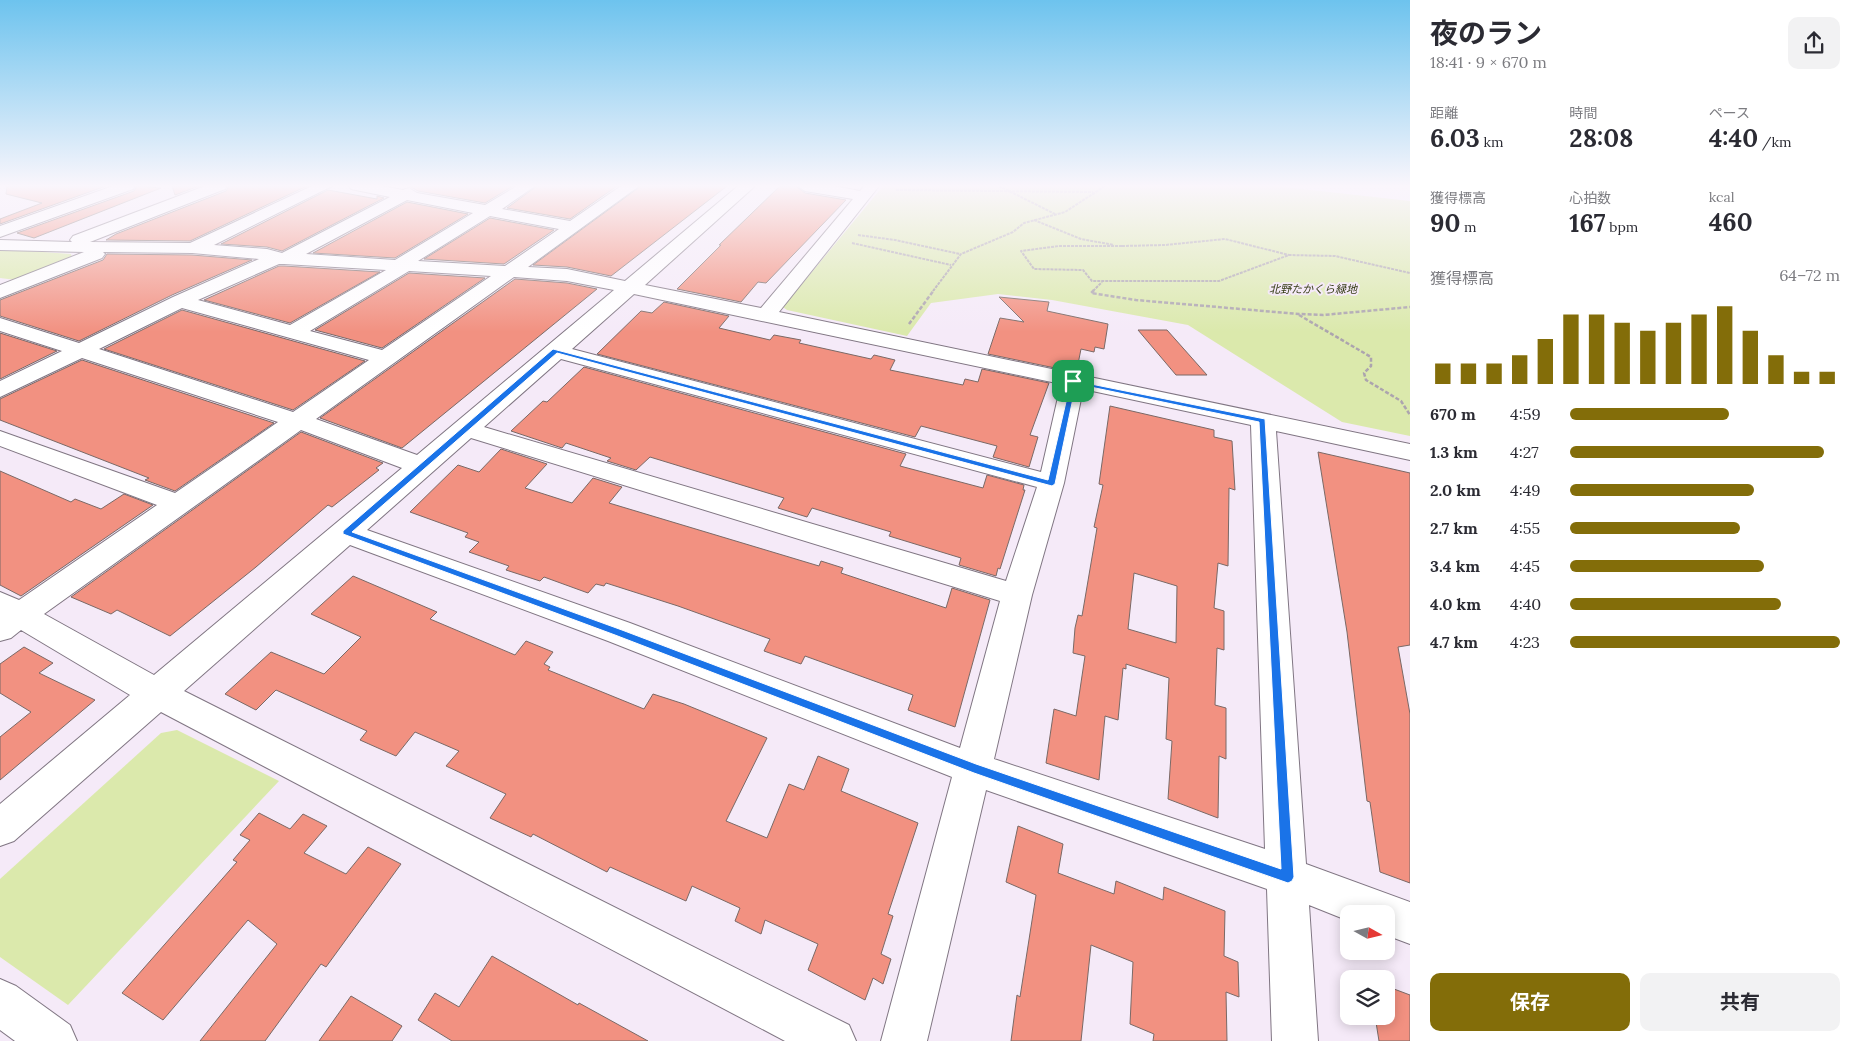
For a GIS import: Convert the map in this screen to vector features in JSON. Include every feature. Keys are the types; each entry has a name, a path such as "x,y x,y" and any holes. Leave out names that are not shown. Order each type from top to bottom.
{"street":[{"path":"57,248 92,235"},
{"path":"192,248 221,235"},
{"path":"0,390 180,301 280,258 326,235"},
{"path":"293,332 450,235"},
{"path":"563,235 180,504 7,615 833,1041"},
{"path":"0,828 691,235"},
{"path":"766,315 832,235"},
{"path":"0,245 57,248 116,246 192,248 266,254 280,258 567,275 766,315 1410,452"},
{"path":"0,292 116,246"},
{"path":"180,301 386,358"},
{"path":"0,324 298,422 422,466"},
{"path":"556,351 1052,484"},
{"path":"904,1041 1018,595 1052,484 1073,381"},
{"path":"1263,420 1295,1041"},
{"path":"466,429 1018,595"},
{"path":"0,438 180,504"},
{"path":"346,532 628,636 974,769 1288,877 1362,905"},
{"path":"1395,917 1410,923"},
{"path":"0,1002 54,1041"}],"path":[{"path":"857,235 895,240 960,254"},
{"path":"896,343 960,254 1007,235"},
{"path":"1071,235 1081,239 1122,246"},
{"path":"849,238 851,243 862,246 951,265"},
{"path":"1289,255 1219,281 1092,281 1083,270 1034,269 1021,251 1059,246 1165,245 1225,238 1289,255 1334,256 1410,273"},
{"path":"1103,281 1091,293 1136,300 1299,314 1322,315 1410,307"},
{"path":"1299,314 1371,357 1371,366 1364,373 1366,380 1401,401 1410,415"}],"green space":[{"name":"北野たかくら緑地","path":"843,235 1410,235 1410,436 1342,422 1188,325 1052,300 998,294 931,303 907,336 787,310 783,307"},
{"path":"0,249 71,254 72,258 16,280 0,278"},
{"path":"177,730 279,781 68,1005 0,957 0,879 161,733"}],"building":[{"path":"22,235 43,235 34,238"},
{"path":"115,235 204,235 190,241 106,240"},
{"path":"240,235 314,235 282,251 267,247 221,244"},
{"path":"347,235 434,235 395,258 313,253"},
{"path":"463,235 547,235 504,264 424,259"},
{"path":"575,235 664,235 611,276 567,267 533,265"},
{"path":"730,235 813,235 766,283 758,282 741,302 677,289 721,245 719,245"},
{"path":"107,254 192,255 252,260 172,295 79,341 0,316 0,300 103,260"},
{"path":"279,266 380,272 290,323 204,300"},
{"path":"409,273 485,278 382,348 315,330"},
{"path":"515,279 567,283 597,289 402,448 320,418"},
{"path":"999,297 1049,302 1047,311 1108,324 1104,349 1095,347 1094,352 1081,349 1077,369 1056,365 1055,368 988,354 1000,318 1024,322"},
{"path":"664,302 729,316 719,328 770,340 774,335 801,340 799,343 871,359 874,355 895,360 890,370 963,385 965,379 978,382 982,369 1049,383 1030,435 1038,437 1029,467 993,457 997,446 921,426 915,437 597,354 641,311 652,313"},
{"path":"182,310 365,361 293,410 104,349"},
{"path":"1138,330 1167,330 1207,375 1176,375"},
{"path":"0,333 57,351 0,379"},
{"path":"82,360 274,423 175,491 145,480 149,478 0,420 0,399"},
{"path":"584,367 906,454 900,466 983,488 987,475 1024,485 1023,490 1025,490 1000,569 998,568 996,576 959,565 961,558 889,536 891,532 812,508 807,517 778,508 784,498 650,457 636,470 607,461 611,458 566,443 562,448 511,431 543,401 547,402"},
{"path":"1110,406 1214,430 1214,437 1232,441 1235,490 1229,488 1228,566 1218,563 1214,608 1224,611 1224,650 1217,648 1215,705 1226,708 1226,759 1219,756 1218,818 1168,799 1172,741 1166,739 1169,678 1126,664 1126,669 1123,668 1118,720 1105,716 1099,780 1046,763 1054,709 1076,716 1085,656 1073,653 1075,628 1078,615 1082,616 1097,528 1094,527 1103,485 1099,484","holes":["1134,573 1177,586 1176,643 1128,629"]},
{"path":"301,432 383,463 376,468 379,470 332,507 328,505 256,567 170,636 117,610 111,614 71,597"},
{"path":"501,449 547,464 525,488 572,503 593,478 622,487 609,503 819,566 821,561 843,568 841,573 946,608 952,588 990,600 955,727 908,710 913,695 805,656 801,664 764,651 770,639 678,606 606,583 604,586 596,584 588,593 544,577 540,581 506,570 509,566 469,552 479,542 465,537 468,533 410,512 458,465 479,472"},
{"path":"1318,452 1410,473 1410,645 1398,647 1410,714 1410,883 1380,872 1370,802 1367,801 1347,632"},
{"path":"0,471 71,502 75,499 101,509 124,494 153,505 21,596 0,585"},
{"path":"353,576 437,612 430,619 515,655 526,641 553,652 544,664 550,667 548,670 644,709 653,694 684,704 767,738 726,821 767,838 789,784 804,790 818,756 849,769 841,791 918,823 888,914 893,916 881,954 891,959 883,984 873,978 865,1000 808,970 818,944 765,920 761,934 735,921 740,908 692,886 686,901 610,867 607,872 533,834 531,837 490,818 506,794 446,766 459,751 415,732 396,756 360,740 367,731 276,690 256,710 225,694 271,652 324,674 361,637 311,614"},
{"path":"24,647 53,663 39,673 95,700 0,780 0,737 31,712 0,693 0,664"},
{"path":"259,813 290,829 303,814 327,826 304,853 346,874 368,847 401,864 326,967 321,964 265,1041 200,1041 277,944 248,920 163,1020 122,993 237,862 233,860 250,840 240,835"},
{"path":"1018,826 1063,844 1058,873 1114,894 1116,881 1163,900 1164,887 1225,911 1224,956 1238,962 1239,997 1226,992 1227,1041 1153,1041 1154,1034 1130,1024 1133,962 1091,945 1081,1041 1011,1041 1017,995 1020,997 1036,895 1006,882"},
{"path":"492,956 578,1005 579,1003 648,1041 452,1041 418,1020 435,993 459,1007"},
{"path":"1395,989 1410,995 1410,1041 1379,1041 1376,1025 1395,1025"},
{"path":"351,996 402,1026 392,1041 319,1041"}],"route":[{"path":"556,351 1052,484 1073,381 1263,420 1288,877 974,769 619,632 346,532 556,351"}]}
